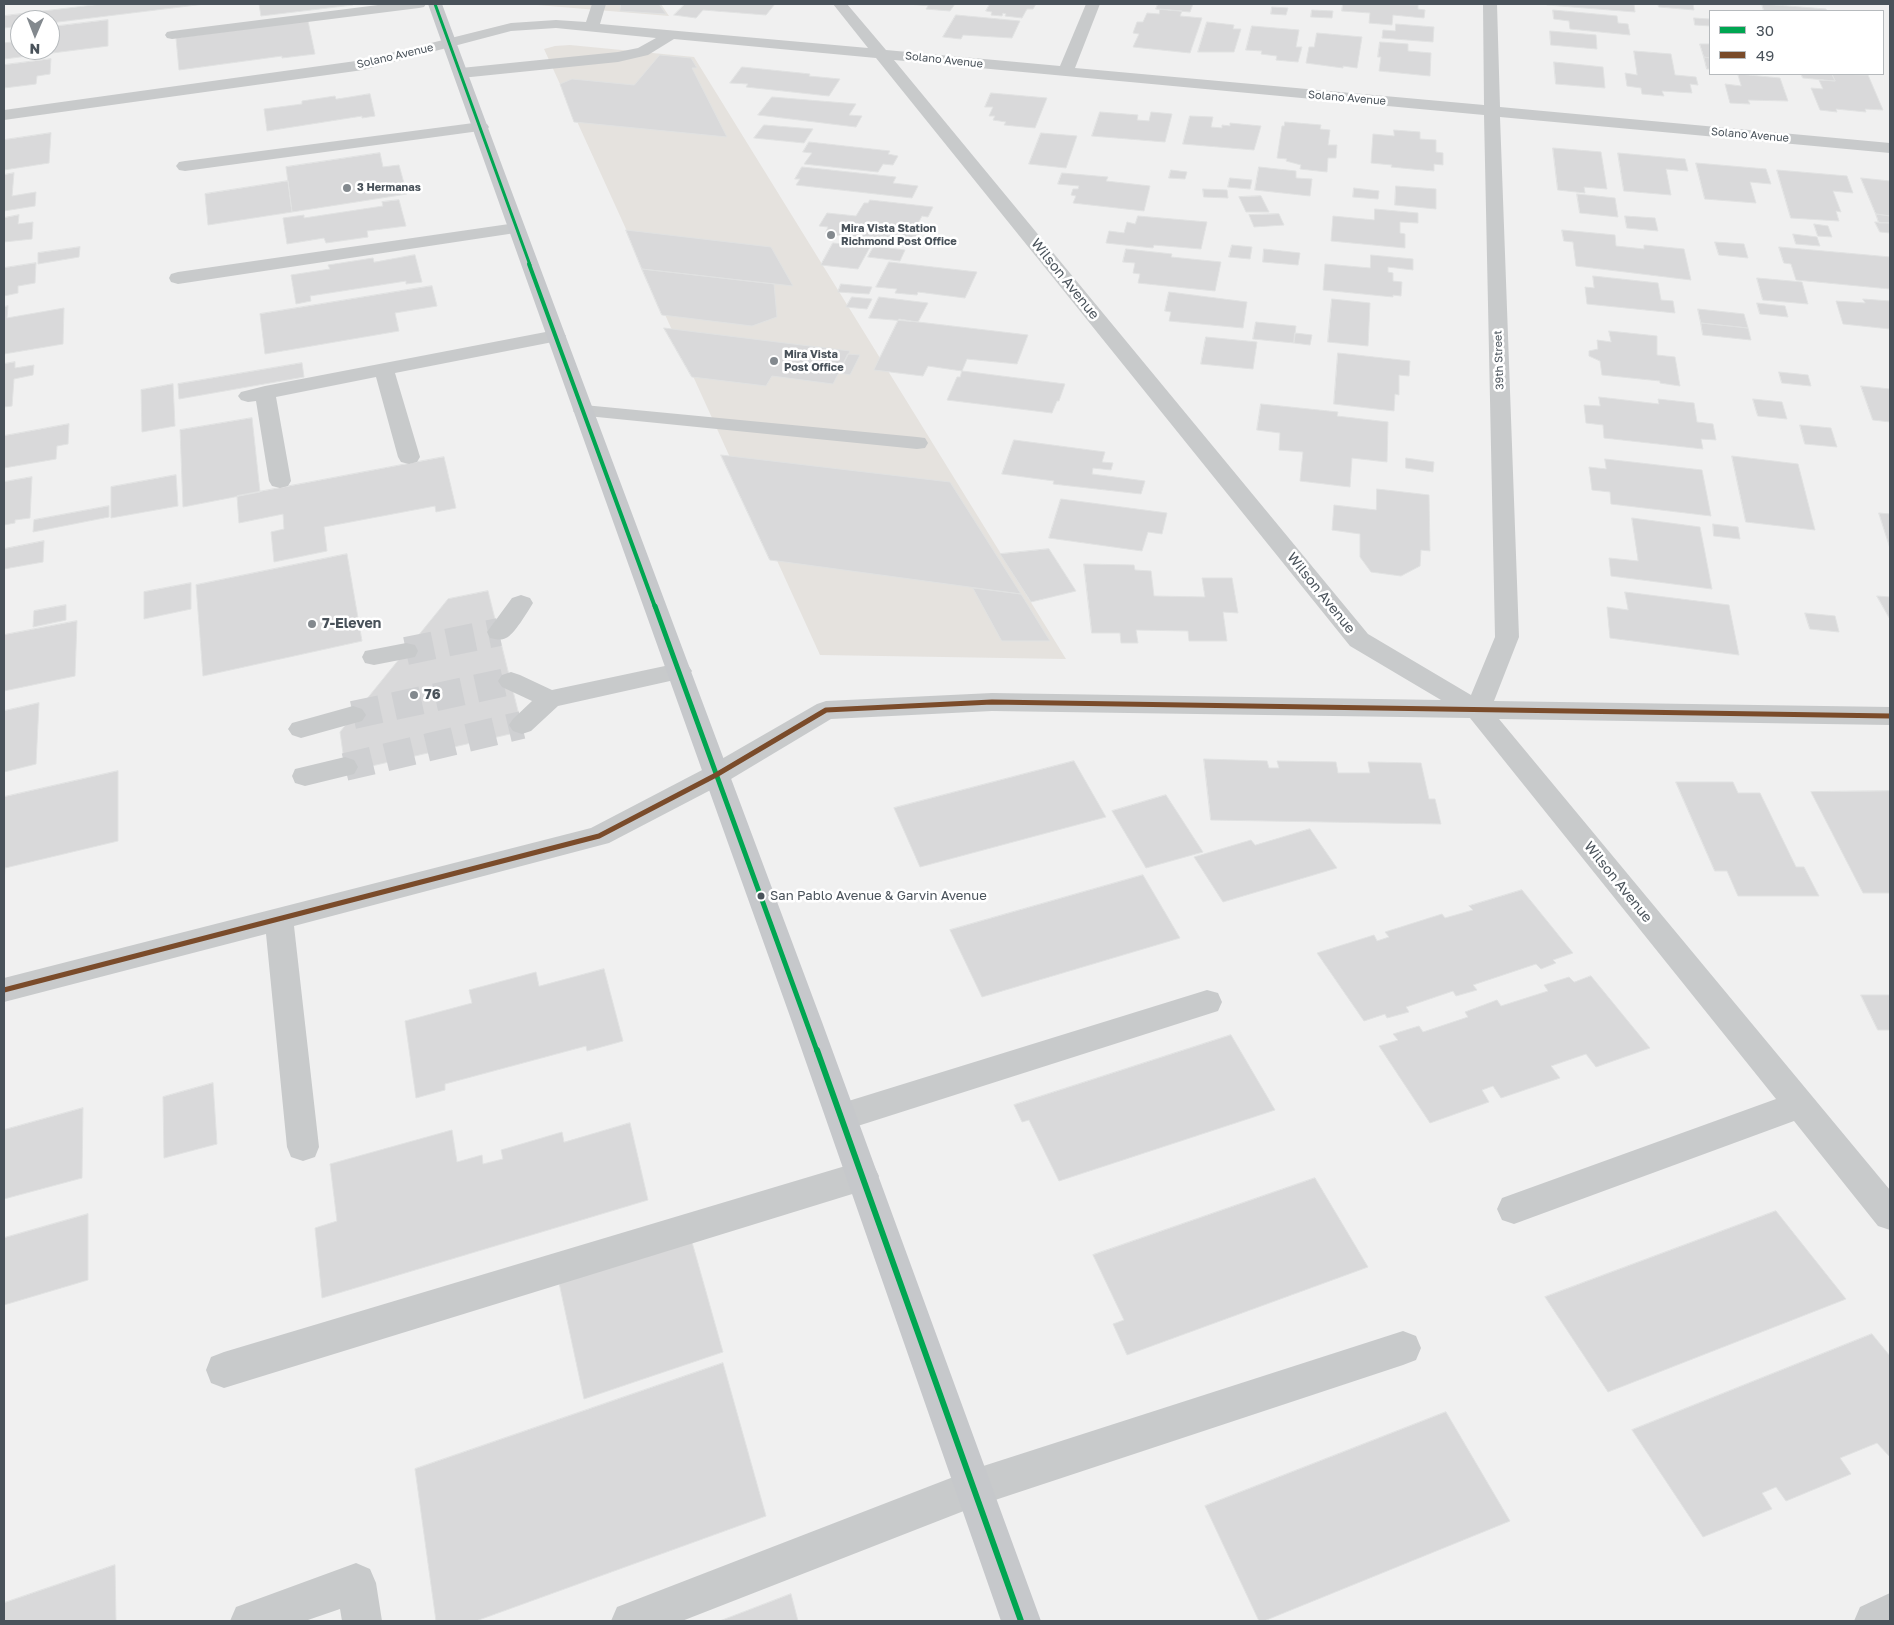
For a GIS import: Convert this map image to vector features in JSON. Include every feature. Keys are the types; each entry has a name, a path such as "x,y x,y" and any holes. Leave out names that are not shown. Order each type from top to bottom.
{"main road":[{"path":"435,4 842,1117 1021,1621"}],"street":[{"path":"172,35 419,4"},
{"path":"592,27 599,4"},
{"name":"Wilson Avenue","path":"840,4 1359,640 1477,710 1890,1216"},
{"path":"1065,72 1093,4"},
{"name":"39th Street","path":"1477,710 1507,637 1490,4"},
{"name":"Solano Avenue","path":"4,115 363,65 511,26 556,24 1890,148"},
{"path":"461,73 618,58 643,52 672,34"},
{"path":"184,166 481,127"},
{"path":"178,278 516,228"},
{"path":"280,481 256,394 556,336"},
{"path":"384,369 409,457"},
{"path":"584,411 916,443"},
{"path":"499,632 521,603"},
{"path":"374,657 406,651"},
{"path":"522,725 550,700 679,671"},
{"path":"511,681 550,700"},
{"path":"4,990 599,836 716,775 826,710 992,702 1890,716"},
{"path":"301,729 353,715"},
{"path":"305,776 344,766"},
{"path":"279,918 303,1147"},
{"path":"842,1117 1207,1002"},
{"path":"1514,1209 1799,1104"},
{"path":"224,1370 862,1176"},
{"path":"631,1621 974,1488 1403,1348"},
{"path":"250,1621 356,1583 362,1621"},
{"path":"1874,1621 1890,1613"}],"shaded area":[{"path":"525,4 661,4 669,16"},
{"path":"570,45 694,57 1066,659 820,655 544,49"}],"building":[{"path":"102,4 205,4 60,22 60,10 53,10"},
{"path":"259,4 353,4 353,5 261,16"},
{"path":"621,4 659,4 666,14 620,11"},
{"path":"685,4 775,4 766,15 703,10 696,18 674,15"},
{"path":"907,4 955,4 950,11 926,9 928,6"},
{"path":"990,4 1036,4 1033,9 1027,9 1022,18 1005,16 1006,14 1003,13 1002,16 991,15 992,12 986,11"},
{"path":"1158,4 1193,4 1190,12 1156,9"},
{"path":"1343,4 1418,5 1418,9 1425,10 1424,18 1393,15 1392,25 1369,23 1370,13 1342,11"},
{"path":"1634,4 1635,12 1547,5"},
{"path":"1658,4 1693,4 1694,10 1659,7"},
{"path":"1762,4 1826,10 1764,10"},
{"path":"1272,7 1288,8 1286,15 1271,14"},
{"path":"1160,9 1182,11 1180,16 1202,18 1190,53 1133,47 1139,34 1133,33 1137,22 1143,22 1147,13 1159,14"},
{"path":"1312,10 1333,11 1332,18 1311,17"},
{"path":"1553,10 1617,16 1618,23 1628,24 1630,35 1570,29 1569,21 1554,19"},
{"path":"10,15 10,27 4,28 4,16"},
{"path":"956,15 1020,21 1012,38 963,35 961,39 943,37"},
{"path":"1694,18 1709,19 1709,26 1695,25"},
{"path":"108,20 108,46 60,52 60,26"},
{"path":"308,21 315,54 282,58 282,56 179,70 176,38"},
{"path":"1207,22 1234,25 1233,29 1241,29 1234,52 1198,52"},
{"path":"1396,24 1434,27 1433,42 1382,38 1383,30 1395,31"},
{"path":"1252,26 1299,30 1296,47 1302,47 1298,62 1276,60 1277,56 1261,54 1262,51 1246,50"},
{"path":"1550,31 1596,35 1597,49 1551,45"},
{"path":"1317,33 1362,37 1357,68 1306,63 1309,47 1314,47"},
{"path":"10,42 10,58 4,59 4,43"},
{"path":"1380,42 1408,44 1408,51 1431,53 1430,76 1379,71 1381,57 1378,57"},
{"path":"1700,44 1709,44 1709,58 1704,57"},
{"path":"1634,51 1671,54 1675,75 1696,77 1698,85 1690,84 1692,93 1662,91 1664,96 1642,94 1641,88 1627,86 1625,73 1637,75"},
{"path":"660,55 691,58 697,68 692,68 727,137 574,122 560,84 572,79 634,85"},
{"path":"1704,57 1709,58 1709,69 1707,69"},
{"path":"51,60 50,74 37,76 36,84 4,88 4,65"},
{"path":"1554,62 1603,67 1605,88 1556,84"},
{"path":"742,67 840,79 829,96 746,87 748,84 730,83"},
{"path":"1738,75 1780,78 1788,101 1748,100 1750,104 1730,103 1725,84 1741,86"},
{"path":"1802,75 1832,75 1835,81 1803,78"},
{"path":"1832,75 1868,75 1883,110 1865,109 1866,112 1836,109 1837,112 1820,110 1811,88 1823,89 1819,80 1835,81"},
{"path":"991,93 1047,98 1035,128 1004,125 1006,122 993,120 995,116 989,116 993,107 985,107"},
{"path":"370,94 375,116 362,118 362,116 267,131 264,109 302,104 302,101 335,96 336,99"},
{"path":"772,97 856,104 849,115 862,116 856,127 758,115"},
{"path":"1100,112 1138,115 1137,120 1149,121 1151,112 1172,114 1165,142 1092,136"},
{"path":"1190,116 1213,117 1211,127 1222,128 1222,125 1230,126 1230,123 1261,126 1254,150 1183,144"},
{"path":"1285,122 1321,125 1320,129 1330,130 1328,145 1337,145 1336,158 1328,158 1327,172 1300,169 1301,165 1286,161 1287,159 1277,158 1282,126 1284,126"},
{"path":"764,125 813,129 804,143 754,138"},
{"path":"1394,130 1420,132 1420,139 1436,140 1436,152 1443,153 1443,165 1434,164 1434,171 1371,163 1373,134 1394,136"},
{"path":"51,133 49,163 4,170 4,140"},
{"path":"1041,133 1077,136 1066,168 1029,164"},
{"path":"809,142 890,151 888,154 898,156 893,165 883,164 878,172 804,164 812,153 803,152"},
{"path":"1553,148 1601,152 1607,189 1584,187 1585,193 1558,190"},
{"name":"3 Hermanas","path":"380,153 383,167 399,165 407,194 292,212 286,167"},
{"path":"1618,153 1685,159 1688,171 1666,169 1671,195 1624,191"},
{"path":"1696,163 1766,169 1771,184 1750,182 1756,203 1705,199"},
{"path":"802,167 896,177 893,183 918,186 912,198 796,185 800,179 795,179"},
{"path":"1259,167 1296,171 1296,178 1312,179 1310,196 1255,190"},
{"path":"1171,170 1187,172 1185,179 1169,178"},
{"path":"1777,170 1847,176 1853,193 1833,191 1841,212 1836,211 1839,221 1791,218"},
{"path":"14,173 12,196 36,192 35,206 4,211 4,175"},
{"path":"1062,173 1108,177 1106,181 1150,186 1144,211 1073,203 1076,196 1071,195 1073,189 1078,189 1079,186 1058,184"},
{"path":"1230,178 1252,180 1250,189 1228,187"},
{"path":"1861,178 1890,181 1890,216 1876,214"},
{"path":"288,181 292,212 208,225 205,194"},
{"path":"1396,186 1436,189 1436,209 1395,205"},
{"path":"1354,188 1379,191 1378,199 1353,197"},
{"path":"1203,189 1227,190 1228,198 1204,197"},
{"path":"1577,194 1615,198 1618,217 1580,213"},
{"path":"1261,196 1269,212 1246,212 1239,197"},
{"path":"399,200 406,226 367,231 368,237 326,243 324,238 287,244 283,218 304,215 304,218 383,206 382,202"},
{"path":"870,200 933,207 928,217 922,216 915,229 923,230 916,244 825,234 828,227 819,226 827,213 856,216 864,203 868,203"},
{"path":"1375,209 1418,213 1418,223 1400,222 1400,233 1405,234 1405,248 1331,241 1333,216 1374,220"},
{"path":"1279,214 1284,225 1254,227 1249,215"},
{"path":"1876,214 1890,216 1890,223 1879,223"},
{"path":"19,215 18,224 33,222 32,239 4,242 4,218"},
{"path":"1138,216 1207,222 1201,249 1154,245 1153,248 1106,243 1109,231 1124,233 1127,222 1135,224"},
{"path":"1625,216 1655,218 1658,231 1627,228"},
{"path":"1875,222 1890,223 1890,233 1880,232"},
{"path":"1814,224 1828,226 1832,237 1818,236"},
{"path":"626,230 771,247 793,286 642,269"},
{"path":"1562,230 1615,235 1616,246 1644,249 1644,245 1684,249 1691,280 1576,266 1573,242 1564,241"},
{"path":"1793,234 1817,237 1820,246 1796,244"},
{"path":"1715,242 1744,244 1748,258 1719,255"},
{"path":"833,243 870,247 858,269 821,265"},
{"path":"1232,245 1252,247 1250,259 1229,257"},
{"path":"874,246 905,250 900,261 868,257"},
{"path":"80,247 79,257 38,264 38,253"},
{"path":"1779,247 1890,257 1890,289 1796,280 1791,264 1784,263"},
{"path":"1126,249 1172,254 1171,257 1221,262 1215,291 1138,283 1140,274 1133,273 1135,263 1123,262"},
{"path":"1264,249 1300,253 1298,265 1263,262"},
{"path":"415,255 422,282 406,284 406,281 310,296 311,301 296,304 291,275 330,269 328,265 373,258 374,262"},
{"path":"1371,255 1413,259 1413,270 1388,267 1388,272 1393,273 1393,281 1402,282 1401,296 1393,295 1393,297 1323,290 1325,264 1370,268"},
{"path":"889,262 977,272 965,298 918,292 917,295 895,293 897,289 876,287"},
{"path":"36,263 35,283 18,286 18,293 4,296 4,268"},
{"path":"642,269 774,284 777,317 752,326 662,315"},
{"path":"1593,276 1658,283 1661,300 1673,301 1675,313 1587,304 1585,287 1594,288"},
{"path":"1757,278 1802,282 1808,304 1763,300"},
{"path":"841,284 872,287 869,294 838,292"},
{"path":"432,286 437,306 395,313 399,331 265,354 260,314"},
{"path":"1169,292 1247,302 1243,328 1169,321 1171,312 1165,311"},
{"path":"852,297 872,299 867,309 846,307"},
{"path":"879,297 928,303 918,322 869,318"},
{"path":"1332,299 1370,303 1368,346 1328,342"},
{"path":"1863,299 1890,301 1890,329 1843,324 1836,301 1865,303"},
{"path":"1757,303 1785,306 1788,317 1760,314"},
{"path":"8,306 7,318 64,308 63,344 4,354 4,307"},
{"path":"1698,309 1744,314 1748,328 1701,323"},
{"path":"899,319 1028,335 1017,364 967,359 962,371 928,366 923,376 874,370"},
{"path":"1256,322 1296,326 1294,343 1253,339"},
{"path":"1701,323 1748,328 1751,340 1703,335"},
{"path":"664,328 850,351 833,384 772,376 766,386 692,377"},
{"path":"1609,331 1657,336 1657,355 1675,357 1680,386 1660,383 1660,381 1602,375 1600,361 1589,356 1589,351 1598,349 1597,340 1611,342"},
{"path":"1295,333 1312,335 1310,345 1294,343"},
{"path":"1206,337 1257,342 1253,369 1201,364"},
{"path":"1338,353 1410,361 1409,376 1399,375 1399,395 1395,394 1394,411 1334,404"},
{"path":"848,354 860,355 850,375 839,373"},
{"path":"15,362 15,368 34,365 33,375 14,379 12,406 4,407 4,364"},
{"path":"302,363 304,377 179,399 178,384"},
{"path":"962,371 1065,384 1052,413 947,400 957,377 960,377"},
{"path":"1779,372 1808,375 1811,386 1782,383"},
{"path":"173,384 175,426 142,432 141,390"},
{"path":"1861,386 1890,389 1890,422 1873,420"},
{"path":"1599,397 1659,404 1658,399 1694,403 1697,422 1713,424 1716,440 1701,439 1703,449 1604,438 1603,425 1586,423 1584,405 1600,406"},
{"path":"1753,399 1782,402 1787,419 1758,416"},
{"path":"1261,404 1338,412 1337,416 1388,422 1387,462 1352,458 1350,487 1300,481 1303,452 1279,450 1280,433 1257,430"},
{"path":"252,418 260,492 183,507 180,430"},
{"path":"69,424 68,444 57,446 56,459 4,468 4,436"},
{"path":"1800,425 1831,428 1837,447 1805,444"},
{"path":"1014,440 1105,452 1102,462 1113,463 1111,470 1093,468 1092,474 1145,481 1141,494 1053,484 1054,481 1002,474"},
{"path":"721,455 950,482 1021,594 770,560"},
{"path":"1732,456 1798,464 1815,530 1746,522"},
{"path":"444,457 456,508 436,512 435,506 324,527 327,551 274,562 271,532 284,529 283,514 239,523 237,496"},
{"path":"1406,458 1434,462 1433,472 1406,468"},
{"path":"1605,459 1702,470 1711,516 1611,504 1610,492 1592,490 1589,467 1606,469"},
{"path":"176,475 178,506 111,518 111,487"},
{"path":"32,477 30,518 15,520 15,523 4,525 4,482"},
{"path":"1377,489 1429,495 1430,551 1421,550 1420,566 1401,576 1371,572 1360,557 1360,534 1332,530 1334,505 1376,510"},
{"path":"1061,499 1167,513 1162,534 1148,532 1142,551 1049,538"},
{"path":"109,506 109,517 33,532 34,520"},
{"path":"1879,513 1890,514 1890,548"},
{"path":"1632,518 1700,527 1712,589 1611,576 1609,558 1638,561"},
{"path":"1713,524 1738,527 1740,539 1714,536"},
{"path":"44,541 43,562 4,569 4,549"},
{"path":"1049,549 1076,591 1031,602 1000,554"},
{"path":"347,554 362,641 203,676 196,585"},
{"path":"1084,564 1134,565 1135,570 1151,571 1154,596 1205,597 1202,578 1232,578 1238,613 1223,612 1227,641 1189,641 1188,631 1136,630 1138,643 1121,643 1120,633 1092,633"},
{"path":"191,583 191,609 144,619 144,592"},
{"path":"973,588 1021,594 1050,641 1002,641"},
{"path":"488,591 523,731 350,771 345,767 340,732 448,599"},
{"path":"1625,592 1729,605 1739,655 1610,638 1607,607 1628,610"},
{"path":"1877,596 1890,597 1890,619"},
{"path":"66,605 66,620 33,627 34,611"},
{"path":"1805,613 1835,616 1839,632 1810,629"},
{"path":"77,621 75,676 4,691 4,635"},
{"path":"39,703 36,764 4,772 4,711"},
{"path":"1204,759 1267,761 1269,768 1279,768 1277,761 1336,762 1338,773 1370,773 1368,762 1421,763 1429,799 1435,799 1441,824 1211,820"},
{"path":"1074,761 1106,817 920,867 894,808"},
{"path":"118,771 118,841 5,868 4,882 4,797"},
{"path":"1676,782 1733,782 1738,793 1760,793 1796,867 1804,867 1819,896 1738,896 1727,871 1715,871"},
{"path":"1890,791 1890,893 1863,893 1811,792"},
{"path":"1166,795 1203,852 1146,868 1112,811"},
{"path":"1310,829 1337,868 1223,902 1194,857 1251,840 1255,845"},
{"path":"1143,875 1180,938 982,997 950,930"},
{"path":"1522,890 1573,953 1553,960 1556,963 1541,969 1536,964 1473,985 1477,990 1456,996 1453,991 1406,1007 1409,1012 1387,1018 1385,1014 1364,1021 1317,953 1374,935 1377,941 1389,937 1385,932 1442,914 1445,918 1473,910 1469,906"},
{"path":"604,969 623,1041 587,1051 586,1046 445,1084 445,1090 416,1098 405,1021 472,1003 469,990 536,972 539,986"},
{"path":"1591,976 1650,1048 1596,1067 1586,1054 1551,1066 1560,1078 1501,1098 1493,1086 1482,1090 1489,1102 1430,1123 1379,1046 1398,1040 1393,1034 1419,1026 1423,1032 1468,1017 1465,1012 1497,1000 1501,1006 1548,991 1544,985 1569,977 1574,982"},
{"path":"1861,995 1890,995 1890,1030 1878,1030"},
{"path":"1231,1035 1275,1110 1059,1181 1029,1120 1022,1122 1014,1105"},
{"path":"213,1083 217,1144 164,1158 163,1097"},
{"path":"83,1108 82,1178 4,1199 4,1130"},
{"path":"630,1123 648,1200 322,1298 315,1228 337,1221 330,1164 452,1130 457,1162 482,1155 483,1164 503,1159 501,1150 562,1132 564,1142"},
{"path":"1315,1178 1368,1267 1127,1355 1113,1324 1124,1320 1093,1255"},
{"path":"1776,1211 1846,1299 1608,1392 1545,1297"},
{"path":"88,1214 88,1280 4,1305 4,1238"},
{"path":"690,1235 723,1352 584,1399 558,1278"},
{"path":"1872,1334 1890,1356 1890,1457 1877,1443 1840,1458 1851,1474 1786,1501 1776,1487 1762,1493 1772,1509 1703,1537 1632,1430"},
{"path":"723,1363 766,1516 476,1621 436,1621 415,1469"},
{"path":"1446,1412 1510,1521 1264,1621 1259,1621 1205,1506"},
{"path":"115,1565 116,1621 4,1621 4,1603"},
{"path":"791,1594 798,1621 720,1621"}],"tunnel":[{"path":"406,651 499,632"},
{"path":"353,715 511,681"},
{"path":"345,767 522,725"}],"transit line":[{"name":"30","path":"435,4 807,1022 1021,1621"},
{"name":"49","path":"4,990 599,836 716,775 826,710 992,702 1890,716"}],"place":[{"name":"3 Hermanas","path":"347,188"},
{"name":"Mira Vista Station Richmond Post Office","path":"831,235"},
{"name":"Mira Vista Post Office","path":"774,361"},
{"name":"7-Eleven","path":"312,624"},
{"name":"76","path":"414,695"},
{"name":"San Pablo Avenue & Garvin Avenue","path":"761,896"}]}
